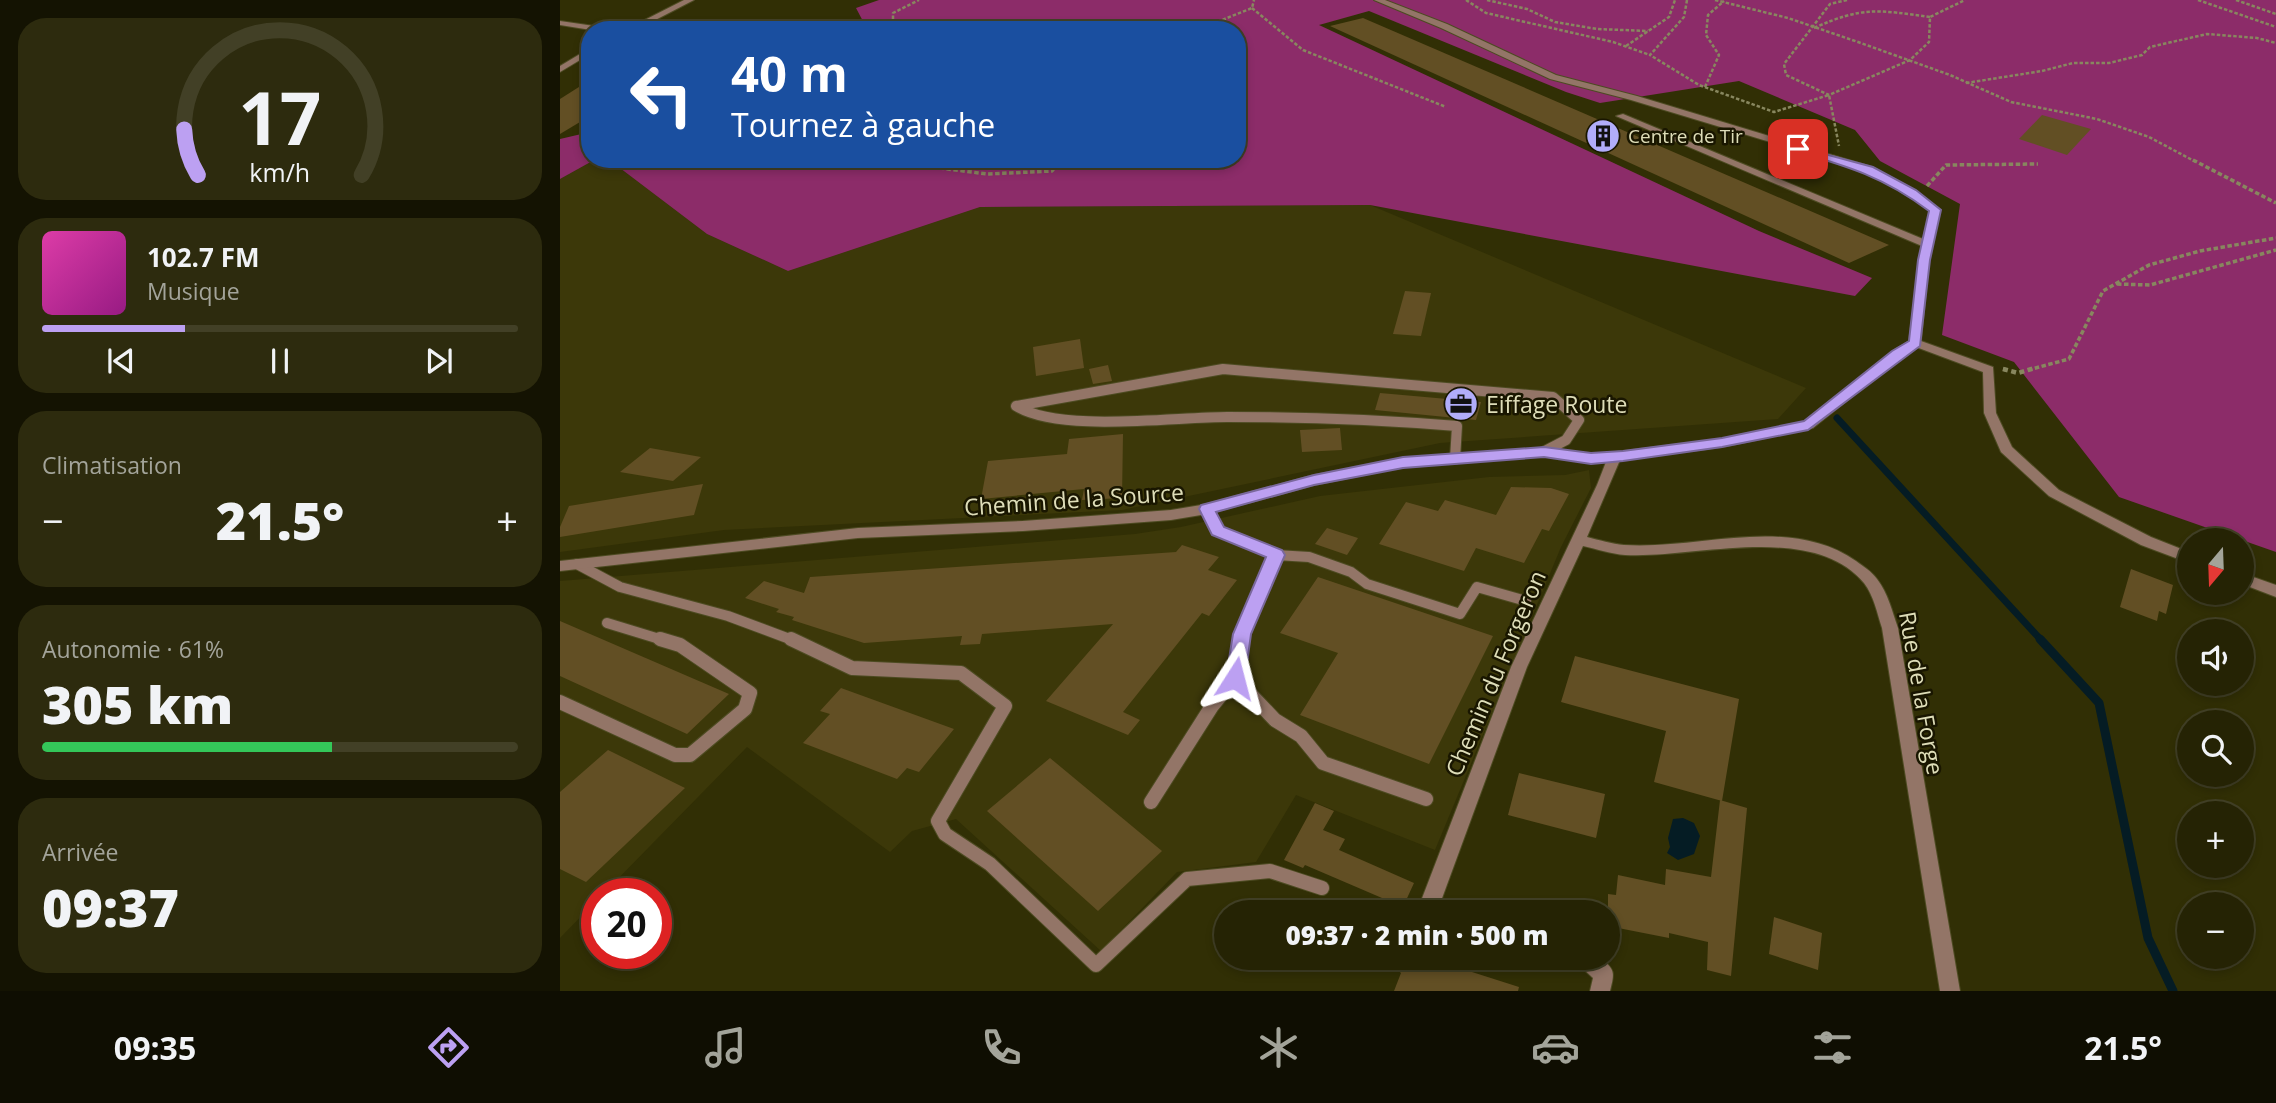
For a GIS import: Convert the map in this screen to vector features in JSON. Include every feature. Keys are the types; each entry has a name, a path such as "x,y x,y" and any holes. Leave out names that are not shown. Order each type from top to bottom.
{"street":[{"path":"647,21 690,0"},
{"path":"1378,0 1444,26 1553,77 1634,98 1869,169 1928,204 1935,210 1927,244 1915,343 1989,370 1990,413 2006,449 2054,493 2146,541 2177,553"},
{"path":"560,23 581,26"},
{"path":"560,71 581,56"},
{"path":"1619,116 1927,244"},
{"name":"Chemin de la Source","path":"560,566 858,533 1023,526 1171,515 1207,509 1314,480 1403,463 1544,452 1591,458 1614,457 1722,443 1808,425 1896,354 1915,343"},
{"name":"Chemin du Forgeron","path":"1431,900 1519,667 1579,540 1614,457"},
{"name":"Rue de la Forge","path":"1579,540 1625,550 1775,542 1825,552 1865,575 1878,592 1890,628 1950,991"},
{"path":"2254,583 2276,592"},
{"path":"1600,970 1604,974 1600,991"}],"lane":[{"path":"1455,459 1457,426 1389,421 1228,417 1072,421 1031,415 1016,406 1223,369 1553,397 1578,420 1566,440 1544,452"},
{"path":"1207,509 1217,531 1276,555 1309,557 1351,572 1367,584 1460,614 1477,587 1526,601"},
{"path":"1151,802 1212,706 1235,678 1242,634 1276,555"},
{"path":"577,564 620,587 728,616 787,637 852,668 961,673 1005,706 938,821 945,834 990,863 1096,965 1187,879 1270,871 1322,888"},
{"path":"560,702 675,755 690,755 745,709 750,693 680,645 607,623"},
{"path":"1235,678 1276,720 1301,736 1323,763 1426,799"}],"path":[{"path":"893,21 893,13 919,0"},
{"path":"1252,8 1254,0"},
{"path":"1466,0 1486,13 1650,55 1705,87 1774,112 1829,96 1910,60 1929,42 1930,17"},
{"path":"1487,0 1527,9 1555,22 1597,29 1648,32"},
{"path":"1625,47 1669,17 1675,0"},
{"path":"1650,55 1684,17 1687,0"},
{"path":"1715,0 1788,18 1910,60 2011,102 2097,119 2149,137 2276,203"},
{"path":"1829,96 1786,75 1784,64 1814,29 1830,5 1847,0"},
{"path":"1814,29 1846,14 1877,10 1930,17 1965,0"},
{"path":"2198,0 2276,27"},
{"path":"2236,0 2276,14"},
{"path":"1705,87 1719,55 1706,35 1708,15 1723,1"},
{"path":"1220,21 1252,8"},
{"path":"1252,8 1303,50 1446,107"},
{"path":"1965,83 2042,71 2073,63 2109,62 2142,55 2150,47 2207,34 2257,38 2276,43"},
{"path":"1829,96 1842,161"},
{"path":"1928,204 1927,184 1946,165 2038,164"},
{"path":"940,168 987,174 1052,171 1054,168"},
{"path":"1992,366 2018,373 2069,359 2103,291 2149,265 2200,251 2276,238"},
{"path":"2116,284 2150,285 2276,250"}],"shaded area":[{"path":"879,0 2276,0 2276,552 2254,544 2254,528 2207,528 2119,497 2014,362 1942,335 1960,204 1880,161 1855,130 1739,81 1600,103 1566,92 1369,11 1319,25 1759,231 1872,278 1855,296 1370,205 980,207 788,271 707,234 620,168 1246,168 1246,21 863,21 856,8"},
{"path":"581,134 581,167 560,179 560,139"},
{"path":"581,167 620,168 707,234 788,271 980,207 1370,205 1806,388 1778,419 1440,443 1122,510 724,530 560,552 560,179"},
{"path":"1589,470 1591,488 1561,547 1435,850 1296,795 1256,862 1177,872 1101,951 956,819 912,831 890,852 747,747 619,878 581,878 581,916 560,938 560,581 1135,534 1181,527 1320,496 1489,477 1565,475"}],"water":[{"path":"1683,818 1694,823 1700,836 1694,854 1678,860 1667,853 1670,847 1668,838 1673,819"}],"building":[{"name":"Centre de Tir","path":"1363,18 1889,245 1849,263 1330,26"},
{"path":"581,86 581,121 560,134 560,99"},
{"path":"2042,115 2091,129 2067,155 2019,139"},
{"path":"1405,291 1431,293 1421,336 1393,334"},
{"path":"1080,339 1084,368 1036,376 1033,347"},
{"path":"1108,365 1112,381 1093,384 1089,369"},
{"path":"1380,393 1481,402 1476,420 1375,410"},
{"path":"1340,428 1342,450 1302,452 1300,430"},
{"path":"1123,434 1122,498 1082,500 1084,489 981,499 988,461 1067,454 1069,439"},
{"path":"650,448 701,457 673,481 620,472"},
{"path":"703,484 694,515 560,537 560,527 569,506"},
{"path":"1511,487 1551,488 1569,494 1549,531 1542,529 1524,563 1476,548 1464,571 1379,544 1406,502 1438,511 1445,500 1496,515"},
{"path":"1327,528 1358,538 1347,555 1315,544"},
{"path":"1182,545 1219,557 1208,570 1237,580 1209,616 1202,613 1123,712 1140,720 1128,735 1046,701 1113,624 982,634 980,644 960,645 962,636 864,643 792,620 794,617 776,612 779,609 745,598 764,581 804,593 810,577 1176,552"},
{"path":"2131,569 2173,585 2166,614 2159,611 2157,621 2120,607"},
{"path":"1318,577 1493,636 1429,764 1300,715 1338,653 1280,633"},
{"path":"560,621 729,694 687,734 560,676"},
{"path":"1575,656 1739,699 1722,801 1654,782 1666,731 1561,702"},
{"path":"841,688 954,729 919,772 907,768 897,779 803,743 830,714 820,711"},
{"path":"608,750 685,788 590,878 581,880 560,869 560,792"},
{"path":"1050,758 1162,851 1098,911 987,811"},
{"path":"1519,773 1605,794 1596,838 1508,815"},
{"path":"1720,800 1747,808 1731,976 1707,970 1708,942 1669,933 1669,938 1620,928 1620,900 1608,900 1608,894 1616,895 1618,875 1665,885 1666,869 1711,877"},
{"path":"1315,803 1334,811 1323,830 1345,839 1339,850 1414,883 1406,900 1387,900 1305,865 1303,868 1284,860"},
{"path":"1774,917 1822,933 1818,970 1769,954"},
{"path":"1398,970 1466,970 1519,987 1518,991 1394,991 1401,973"}],"waterway":[{"path":"1837,418 2042,641"},
{"path":"2040,639 2099,703 2148,938 2173,991"}],"place":[{"name":"Centre de Tir","path":"1603,136"},
{"name":"Eiffage Route","path":"1461,404"}],"route":[{"path":"1235,678 1242,634 1276,555 1217,531 1207,509 1314,480 1403,463 1544,452 1591,458 1623,456 1722,443 1808,425 1896,354 1915,343 1924,260 1935,210 1893,181 1869,169 1798,149"}]}
